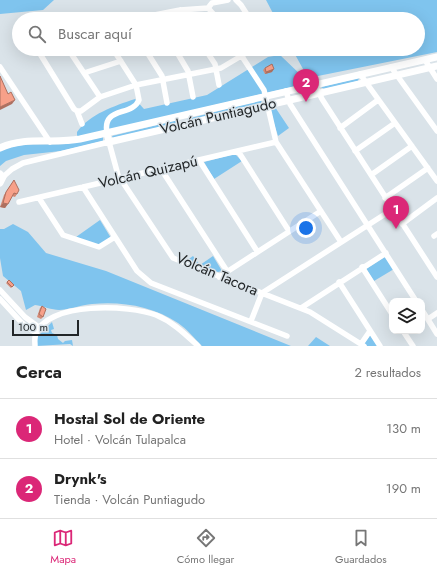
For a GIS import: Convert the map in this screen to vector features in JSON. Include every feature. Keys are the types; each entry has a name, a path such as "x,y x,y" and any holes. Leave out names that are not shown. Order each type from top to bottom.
{"main road":[{"name":"Volcán Puntiagudo","path":"0,148 18,143 50,143 75,140 437,57"},
{"name":"Volcán Puntiagudo","path":"109,142 365,81 437,66"},
{"path":"182,116 183,124"},
{"name":"Volcán Tacora","path":"107,133 109,142"}],"street":[{"path":"173,12 228,0"},
{"path":"236,0 246,12"},
{"path":"41,56 74,109 77,111 77,116 82,124"},
{"path":"75,56 100,97"},
{"path":"107,133 106,125 108,118 138,103 139,97 136,85 117,56"},
{"path":"149,56 162,79 167,102"},
{"path":"179,56 189,74 193,97"},
{"path":"209,56 216,69 219,85"},
{"path":"77,111 81,111 100,97 136,85 216,69 242,56 264,90 276,142 341,242"},
{"path":"425,60 437,79"},
{"path":"84,72 120,61"},
{"path":"0,67 50,143"},
{"path":"391,67 437,131"},
{"path":"360,74 437,182"},
{"path":"315,85 318,93 340,128 436,275"},
{"path":"286,91 288,100 414,298"},
{"path":"340,128 378,100"},
{"path":"355,151 395,122"},
{"name":"Volcán Puntiagudo","path":"1,178 12,169 23,164 109,142"},
{"name":"Volcán Tacora","path":"109,142 116,170 120,178 173,258 301,308 318,316 362,345"},
{"name":"Volcán Quizapú","path":"19,202 276,142"},
{"path":"371,175 412,146"},
{"path":"238,151 289,231"},
{"path":"199,160 257,251"},
{"path":"386,198 428,168"},
{"path":"161,169 227,271"},
{"path":"83,187 137,271 151,283 287,336"},
{"path":"38,198 63,235 98,247 115,237"},
{"path":"402,224 437,198"},
{"path":"250,321 262,293 393,209"},
{"path":"219,277 321,211"},
{"path":"301,308 386,253"},
{"path":"362,268 389,309"},
{"path":"339,282 380,346"},
{"path":"0,290 37,331"},
{"path":"0,299 22,323 37,331"},
{"path":"35,346 37,331 55,317 76,310 111,307 130,308 144,311 165,319 179,328 198,346"},
{"path":"428,319 437,313"},
{"path":"425,314 437,334"},
{"path":"362,345 370,331"},
{"path":"405,334 412,346"}],"shaded area":[{"path":"0,0 54,0 43,10 0,14"},
{"path":"266,0 437,0 437,52 425,54 425,12 272,12"},
{"path":"281,56 303,77 305,84 77,137 77,132 82,126 103,111 135,99 144,109 207,95 268,57"},
{"path":"296,56 417,56 308,78"},
{"path":"359,78 358,81 324,89 321,87"},
{"path":"262,100 261,103 187,119"},
{"path":"275,107 289,128 278,136 269,108"},
{"path":"178,120 178,123 113,138 112,136"},
{"path":"103,137 103,141 61,151 24,155 6,161 0,166 0,151 8,148 24,145 66,144"},
{"path":"235,154 242,161 214,179 204,162"},
{"path":"100,220 111,238 99,246 76,237"},
{"path":"13,224 28,232 46,253 106,271 291,346 202,346 184,328 168,317 158,312 125,304 92,304 59,310 35,305 26,310 21,291 3,276 0,258 0,229 4,229"},
{"path":"193,256 200,265 213,256 222,271 218,272 186,261"},
{"path":"385,257 394,269 374,281 366,269"},
{"path":"52,322 54,329 51,330 52,333 57,335 58,339 63,343 65,341 72,340 73,346 70,344 36,346 38,336"},
{"path":"370,335 378,346 367,346 364,344"},
{"path":"316,337 330,346 308,346"}],"building":[{"path":"272,64 274,69 266,72 265,68"},
{"path":"0,76 8,94 11,92 15,100 0,107"},
{"path":"14,180 19,190 17,194 14,193 8,204 3,203 6,192"},
{"path":"9,280 14,285 12,287 7,282"},
{"path":"42,306 46,309 43,317 39,314"}],"place":[{"name":"Drynk's","path":"306,102"},
{"name":"Hostal Sol de Oriente","path":"396,229"}]}
